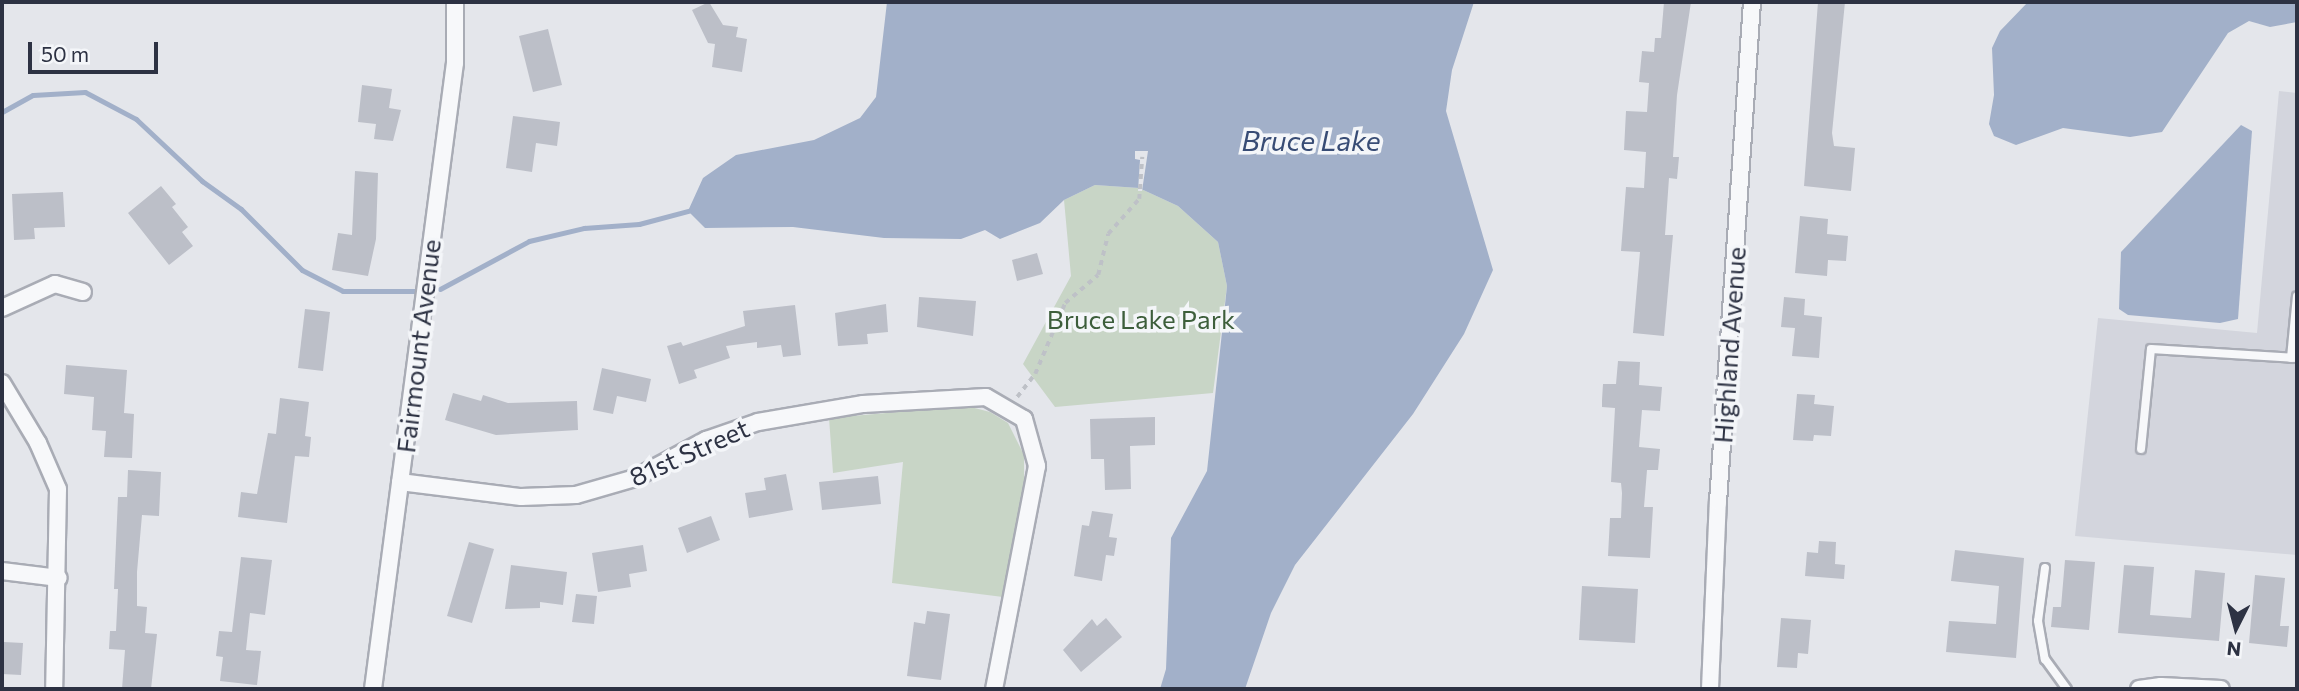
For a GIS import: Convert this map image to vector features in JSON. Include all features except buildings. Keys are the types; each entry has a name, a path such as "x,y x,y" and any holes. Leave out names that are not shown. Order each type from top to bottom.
{"street":[{"name":"Fairmount Avenue","path":"373,689 455,63 455,2"},
{"name":"Highland Avenue","path":"1710,689 1718,502 1752,2"},
{"path":"2,308 55,284 83,292"},
{"path":"2,383 38,443 58,489 59,578 54,689"},
{"name":"81st Street","path":"400,482 521,497 576,495 635,478 717,435 758,422 946,396 986,397 1013,409"},
{"path":"994,689 1037,466 1030,430 1013,409"},
{"path":"2,572 59,578"},
{"path":"2139,689 2161,685 2221,689"}],"lane":[{"path":"2141,449 2151,349 2294,358 2297,296"},
{"path":"2045,568 2038,621 2045,659 2067,689"}],"path":[{"path":"1013,409 1035,374 1065,303 1094,280 1103,264 1108,234 1139,199 1142,157"}],"shaded area":[{"path":"2279,91 2297,93 2297,555 2075,536 2098,318 2257,333"}],"green space":[{"name":"Bruce Lake Park","path":"1095,185 1139,188 1178,206 1218,242 1227,286 1213,393 1055,407 1023,364 1071,276 1064,200"},
{"path":"967,406 990,412 1008,423 1024,455 1024,487 1003,597 892,583 903,462 833,473 829,418"}],"water":[{"name":"Bruce Lake","path":"887,2 1474,2 1452,70 1446,111 1493,270 1464,334 1413,414 1295,565 1271,613 1245,689 1160,689 1166,669 1171,538 1207,471 1227,286 1218,242 1178,206 1139,188 1095,185 1064,200 1040,223 1000,239 985,230 961,239 884,238 793,227 705,228 688,211 703,178 736,155 814,140 860,118 876,97"},
{"path":"2028,2 2297,2 2297,22 2270,27 2249,21 2228,33 2162,132 2130,137 2063,128 2016,145 1994,136 1989,124 1994,95 1992,48 2000,31"},
{"path":"2241,125 2252,131 2238,319 2220,323 2128,315 2119,309 2121,252"}],"pier":[{"path":"1135,151 1148,151 1142,191 1138,191 1140,160 1135,159"}],"waterway":[{"path":"2,112 33,95 85,92 136,119 202,181 241,209 302,270 343,291 423,291"},
{"path":"440,289 529,241 584,228 639,224 688,211"}]}
